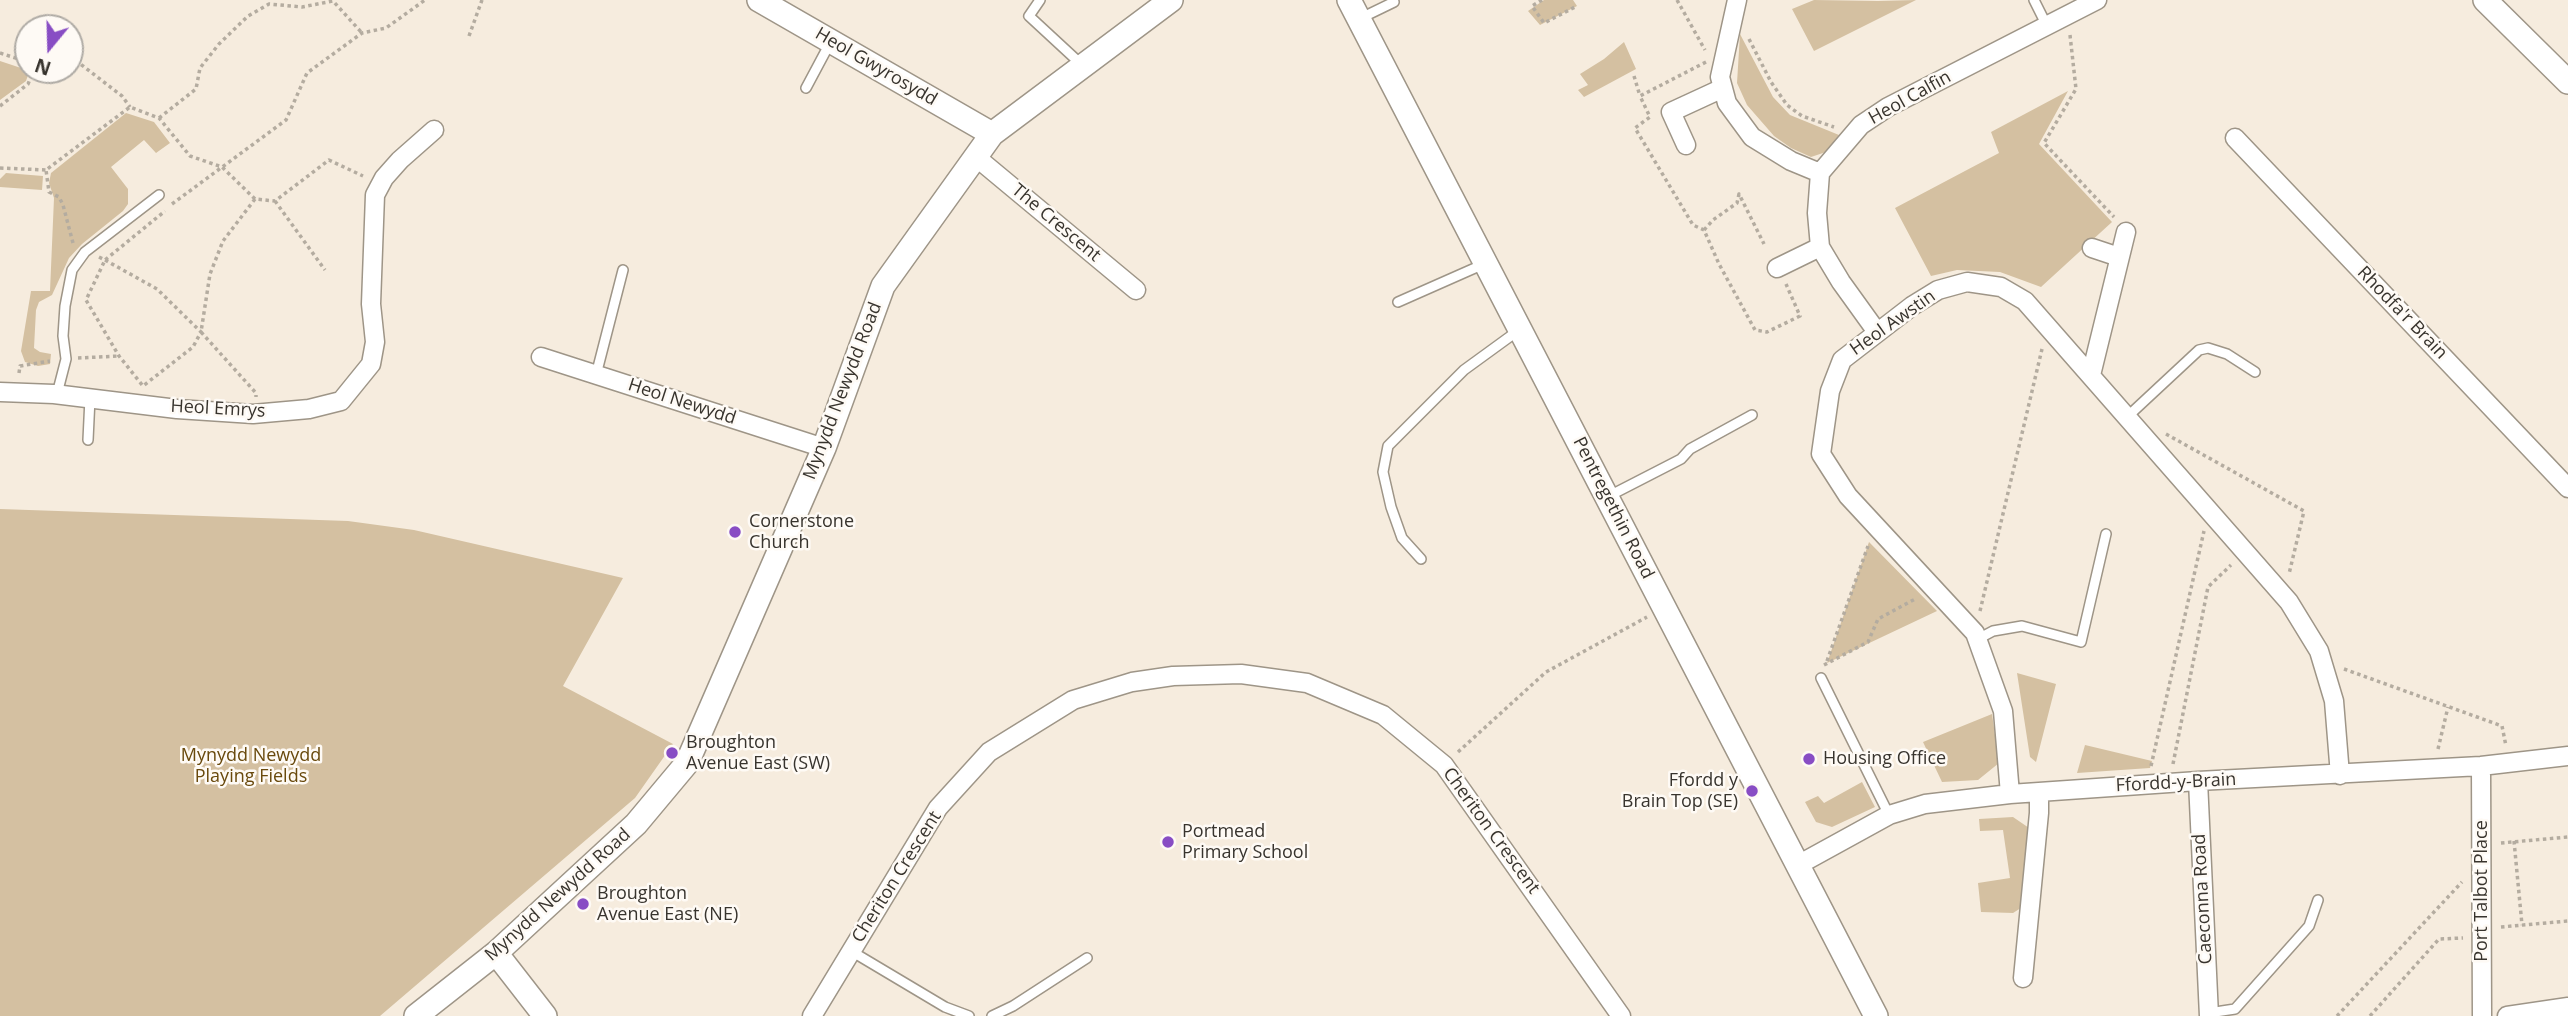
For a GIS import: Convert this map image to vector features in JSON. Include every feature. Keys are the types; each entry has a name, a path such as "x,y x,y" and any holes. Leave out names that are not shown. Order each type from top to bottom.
{"street":[{"name":"Heol Gwyrosydd","path":"759,0 992,134"},
{"name":"Mynydd Newydd Road","path":"416,1016 496,953 636,824 687,763 824,447 883,286 992,134 1171,0"},
{"path":"1737,0 1720,76 1727,103 1752,137 1791,161 1820,173 1817,212 1821,247 1841,282 1877,332"},
{"name":"Heol Calfin","path":"1820,173 1850,135 1888,107 2097,0"},
{"path":"2485,0 2568,82"},
{"name":"Pentregethin Road","path":"1354,9 1876,1016"},
{"path":"1686,145 1671,112 1723,88"},
{"name":"Heol Emrys","path":"0,392 57,394 257,414 309,409 341,401 371,364 375,342 371,304 375,195 400,160 434,130"},
{"name":"Rhodfa'r Brain","path":"2235,138 2568,488"},
{"name":"The Crescent","path":"976,157 1136,290"},
{"path":"2091,375 2126,232"},
{"path":"1781,275 1821,247"},
{"path":"2092,248 2119,257"},
{"name":"Heol Awstin","path":"2010,794 2003,711 1977,636 1848,496 1821,454 1830,391 1842,360 1938,290 1967,282 2001,288 2025,301 2284,596 2319,651 2334,701 2340,775"},
{"name":"Heol Newydd","path":"541,357 824,447"},
{"name":"Cheriton Crescent","path":"812,1016 938,807 989,752 1073,700 1132,682 1173,676 1241,674 1307,683 1383,715 1444,765 1621,1016"},
{"name":"Ffordd-y-Brain","path":"1798,865 1889,815 1925,804 2010,794 2481,766 2568,756"},
{"name":"Port Talbot Place","path":"2481,766 2482,1016"},
{"name":"Caeconna Road","path":"2197,781 2209,1015"},
{"path":"2023,978 2039,792"},
{"path":"496,953 545,1016"},
{"path":"2507,1016 2568,1007"}],"lane":[{"path":"1040,0 1028,16 1082,65"},
{"path":"1354,9 1394,2 1393,0"},
{"path":"2034,0 2054,22"},
{"path":"806,88 831,41"},
{"path":"57,394 66,359 63,335 72,270 85,252 159,195"},
{"path":"1398,302 1486,263"},
{"path":"596,375 623,270"},
{"path":"1421,559 1402,538 1391,507 1383,472 1388,446 1464,370 1520,330"},
{"path":"2127,417 2199,350 2208,348 2227,354 2255,372"},
{"path":"88,440 90,398"},
{"path":"1607,497 1681,459 1690,449 1752,415"},
{"path":"1977,636 2022,626 2081,642 2106,534"},
{"path":"1821,678 1889,815"},
{"path":"2209,1015 2235,1009 2309,926 2318,900"},
{"path":"851,951 945,1007 969,1016"},
{"path":"992,1016 1013,1006 1087,958"}],"path":[{"path":"172,204 286,120 307,73 362,33 386,28 425,0"},
{"path":"469,36 482,0"},
{"path":"1542,0 1532,6 1544,23 1577,6"},
{"path":"1640,96 1711,60 1677,0"},
{"path":"159,118 197,89 200,68 219,44 248,16 269,4 302,7 333,1 362,33"},
{"path":"2054,22 2072,40 2076,89 2044,143 2126,232"},
{"path":"1732,26 1744,30 1771,82 1787,105 1802,116 1833,126 1850,135"},
{"path":"84,67 122,96 130,107 159,118 190,156 222,167 255,200 275,201 329,160 381,184"},
{"path":"1634,76 1650,117 1635,128 1693,225 1704,230 1755,330 1767,332 1800,316 1781,275"},
{"path":"0,106 28,84"},
{"path":"0,168 46,170 130,107"},
{"path":"46,170 49,192 59,197 63,205 75,249 85,252"},
{"path":"1704,230 1737,203 1739,194 1764,244"},
{"path":"255,200 223,241 210,274 201,332 193,347 143,386 119,356 86,300 105,260 157,289 201,332 256,393 257,414"},
{"path":"275,201 325,270"},
{"path":"1977,636 2047,327"},
{"path":"2147,440 2168,433 2304,511 2284,596"},
{"path":"2146,785 2208,510"},
{"path":"1827,663 1869,542 1878,528"},
{"path":"2169,783 2208,587 2244,552"},
{"path":"1821,678 1820,670 1827,663 1868,642 1878,619 1933,587"},
{"path":"1444,765 1546,672 1665,608"},
{"path":"2322,662 2502,726 2509,763"},
{"path":"2432,769 2448,707"},
{"path":"2337,1016 2481,853 2514,841 2568,837"},
{"path":"2514,841 2522,925"},
{"path":"2370,1016 2439,939 2568,920"}],"green space":[{"path":"1544,0 1573,0 1577,6 1540,25 1528,11"},
{"path":"1814,0 1916,0 1814,51 1792,9"},
{"path":"1740,34 1773,97 1790,115 1839,135 1826,152 1811,157 1791,148 1774,136 1747,105 1737,83"},
{"path":"1624,42 1636,69 1584,97 1578,90 1588,85 1580,74"},
{"path":"0,61 14,66 14,84 22,84 0,100"},
{"path":"2068,91 2039,144 2112,222 2041,287 2000,272 1957,270 1931,276 1895,208 1999,153 1991,132"},
{"path":"126,113 154,122 170,143 156,153 144,140 111,167 128,189 128,204 69,258 52,295 39,302 36,310 34,348 51,354 50,364 38,366 25,362 21,351 31,291 50,291 54,198 49,183 51,173"},
{"path":"6,173 43,176 42,190 0,187 0,179"},
{"name":"Mynydd Newydd Playing Fields","path":"0,509 348,521 414,530 623,578 563,686 673,744 635,798 380,1016 0,1016"},
{"path":"1869,542 1937,611 1827,663"},
{"path":"2017,673 2056,684 2036,762 2030,757"},
{"path":"1992,714 1999,763 1978,780 1942,782 1923,742"},
{"path":"2085,745 2152,761 2150,768 2077,773"},
{"path":"1862,782 1875,807 1832,827 1816,822 1805,802 1818,796 1824,803"},
{"path":"2013,817 2032,830 2024,906 2013,913 1981,912 1978,883 2010,878 2003,830 1980,831 1979,819"}],"place":[{"name":"Cornerstone Church","path":"735,532"},
{"name":"Broughton Avenue East (SW)","path":"672,753"},
{"name":"Housing Office","path":"1809,759"},
{"name":"Ffordd y Brain Top (SE)","path":"1752,791"},
{"name":"Portmead Primary School","path":"1168,842"},
{"name":"Broughton Avenue East (NE)","path":"583,904"}]}
